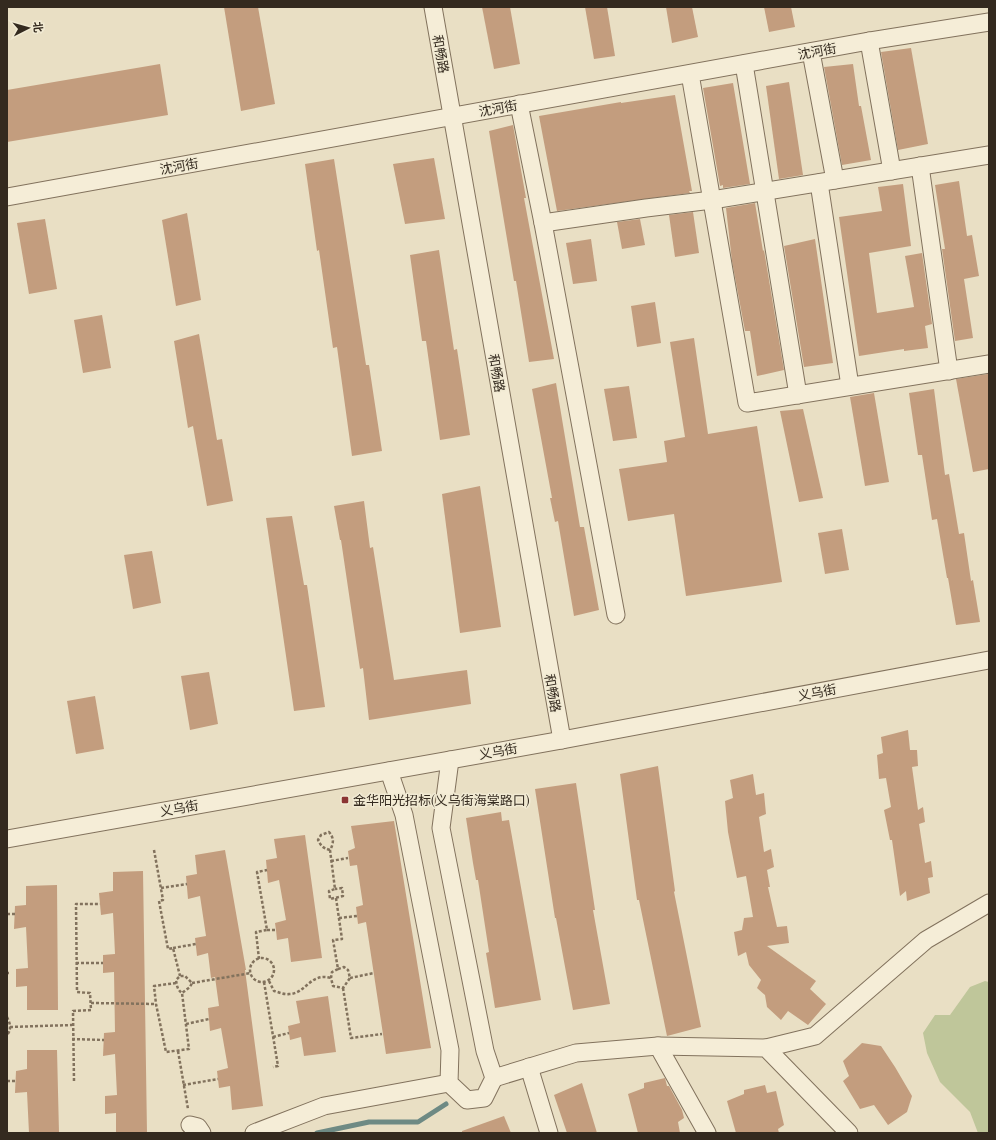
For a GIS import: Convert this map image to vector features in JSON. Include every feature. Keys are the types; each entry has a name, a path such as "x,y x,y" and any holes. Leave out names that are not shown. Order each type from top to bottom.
{"street":[{"name":"和畅路","path":"433,7 562,740"},
{"name":"沈河街","path":"7,197 869,41 989,22"},
{"path":"869,41 892,171"},
{"path":"811,52 850,386"},
{"path":"744,64 798,395"},
{"path":"690,74 747,403 989,364"},
{"path":"519,104 543,223 616,615"},
{"path":"543,223 765,192 989,155"},
{"path":"920,166 948,371"},
{"name":"义乌街","path":"7,839 562,740 989,660"},
{"path":"389,771 404,815 449,1043 449,1083 467,1100 484,1098 494,1078 485,1051 441,828 450,760"},
{"path":"494,1078 576,1053 658,1046 766,1048 816,1036 926,940 989,903"},
{"path":"658,1046 707,1133"},
{"path":"766,1048 849,1133"},
{"path":"529,1067 549,1133"},
{"path":"254,1133 324,1106 449,1083"}],"path":[{"path":"330,850 323,848 318,840 321,835 329,832 333,838 333,844 330,850 335,889"},
{"path":"154,850 163,900 158,901 168,949 196,944"},
{"path":"331,861 348,858"},
{"path":"267,870 257,872 267,930"},
{"path":"160,888 187,884"},
{"path":"342,888 343,896 330,899 329,891 335,889 342,888"},
{"path":"336,898 342,939 333,940 338,969"},
{"path":"74,1081 72,1039 73,1011 91,1010 90,992 77,992 76,904 100,904"},
{"path":"7,914 15,914"},
{"path":"339,918 358,916"},
{"path":"259,959 256,932 276,930"},
{"path":"174,948 180,976"},
{"path":"264,958 269,960 275,971 274,976 269,981 259,982 251,973 250,966 253,962 259,959 264,958"},
{"path":"76,963 103,963"},
{"path":"343,988 334,986 331,978 332,972 344,967 348,970 350,978"},
{"path":"182,993 190,987 192,983 251,973"},
{"path":"374,973 350,978 343,988 351,1038 382,1034"},
{"path":"176,983 154,986 156,1004 166,1052 189,1049 182,993 177,988 176,983 176,980 180,976"},
{"path":"180,976 185,976 192,983"},
{"path":"269,981 274,990 288,995 295,993 319,977 324,976 331,978"},
{"path":"264,982 278,1066 273,1067"},
{"path":"91,1003 156,1004"},
{"path":"7,1017 10,1023 10,1030 7,1035"},
{"path":"186,1024 209,1019"},
{"path":"10,1027 72,1025"},
{"path":"273,1036 289,1033"},
{"path":"72,1039 104,1040"},
{"path":"178,1051 183,1085 196,1129"},
{"path":"183,1085 218,1079"},
{"path":"7,1081 16,1081"}],"green space":[{"path":"985,981 989,982 989,1133 978,1133 970,1112 940,1082 927,1053 923,1033 935,1015 950,1015 970,987"}],"building":[{"path":"224,7 258,7 275,104 241,111"},
{"path":"482,7 510,7 520,64 494,69"},
{"path":"585,7 607,7 615,56 594,59"},
{"path":"666,7 692,7 698,37 672,43"},
{"path":"764,7 791,7 795,27 769,32"},
{"path":"911,48 928,144 898,150 881,52"},
{"path":"160,64 168,115 7,142 7,90"},
{"path":"853,64 859,106 861,106 871,160 842,165 824,67"},
{"path":"789,82 803,175 779,179 766,86"},
{"path":"733,83 750,184 723,188 723,185 720,186 703,88"},
{"path":"675,95 692,191 689,191 690,193 557,211 539,116 621,102"},
{"path":"513,125 526,198 524,198 554,359 529,362 516,281 514,281 489,131"},
{"path":"434,158 445,219 405,224 393,164"},
{"path":"334,159 366,365 369,365 382,451 352,456 337,347 333,348 319,250 317,251 305,164"},
{"path":"959,181 967,236 972,235 979,276 964,279 973,338 955,341 942,249 945,249 935,185"},
{"path":"903,184 911,246 869,253 877,313 914,307 905,256 922,253 932,324 925,326 928,348 904,351 904,349 859,356 839,217 882,211 878,187"},
{"path":"755,203 784,370 757,376 750,331 745,331 732,261 726,208"},
{"path":"693,212 699,253 675,257 669,215"},
{"path":"187,213 201,300 176,306 162,220"},
{"path":"45,219 57,289 29,294 17,223"},
{"path":"640,219 645,245 622,249 617,222"},
{"path":"591,239 597,281 573,284 566,243"},
{"path":"815,239 833,363 804,367 784,246"},
{"path":"439,250 454,350 457,349 470,435 440,440 426,341 422,341 410,255"},
{"path":"655,302 661,343 637,347 631,306"},
{"path":"102,315 111,368 83,373 74,320"},
{"path":"199,334 217,440 222,439 233,501 207,506 193,426 188,428 174,341"},
{"path":"694,338 708,434 757,426 782,582 686,596 674,514 628,521 619,469 667,462 664,441 685,437 670,342"},
{"path":"988,374 989,469 973,472 956,379"},
{"path":"556,383 580,527 584,527 599,610 574,616 558,521 555,522 550,498 552,498 532,389"},
{"path":"629,386 637,438 613,441 604,389"},
{"path":"934,389 945,475 949,474 959,534 964,533 971,581 973,580 980,622 956,625 937,519 932,520 922,455 918,455 909,393"},
{"path":"874,393 889,482 865,486 850,397"},
{"path":"803,409 823,498 799,502 780,411"},
{"path":"480,486 501,627 460,633 442,494"},
{"path":"364,501 370,548 373,547 394,680 467,670 471,704 369,720 363,668 360,669 341,540 334,506"},
{"path":"292,516 304,585 307,585 325,707 294,711 266,518"},
{"path":"842,529 849,570 825,574 818,533"},
{"path":"152,551 161,603 133,609 124,555"},
{"path":"209,672 218,724 190,730 181,676"},
{"path":"95,696 104,749 76,754 67,701"},
{"path":"908,730 910,750 917,750 918,766 912,767 918,810 923,807 925,822 919,824 925,863 931,861 933,877 928,878 930,893 907,901 906,891 900,896 892,840 890,840 884,810 891,807 886,778 879,779 877,755 883,753 881,737"},
{"path":"658,766 674,892 701,1027 667,1036 639,900 637,900 620,774"},
{"path":"753,774 756,795 764,793 766,814 759,817 764,852 771,849 774,867 767,870 770,887 768,887 777,927 787,926 789,943 767,946 816,981 810,989 826,1004 808,1025 788,1011 781,1020 767,1007 765,995 757,988 761,980 749,965 746,952 738,956 734,932 742,930 744,918 753,917 746,876 737,878 728,832 725,801 733,798 730,780"},
{"path":"576,783 595,910 593,910 610,1004 573,1010 555,918 535,789"},
{"path":"501,812 502,821 509,820 541,1000 495,1008 486,953 489,952 478,880 476,880 466,818"},
{"path":"394,821 431,1048 386,1054 366,922 358,924 356,907 363,905 357,865 350,866 348,851 355,848 351,826"},
{"path":"305,835 322,958 291,962 288,938 277,940 275,923 286,920 279,880 268,883 266,860 277,858 274,839"},
{"path":"225,850 246,970 263,1106 232,1110 230,1086 219,1088 217,1071 228,1068 221,1028 210,1031 208,1008 219,1006 215,977 211,978 208,953 197,956 195,938 206,936 200,896 188,899 186,876 197,874 195,855"},
{"path":"143,871 147,1133 116,1133 116,1113 105,1114 105,1096 117,1095 115,1054 103,1056 104,1033 115,1032 114,972 103,973 103,955 115,954 113,913 101,915 99,893 113,891 113,872"},
{"path":"57,885 58,1010 27,1010 27,986 16,987 16,969 28,968 26,927 14,929 15,906 26,905 26,886"},
{"path":"328,996 336,1052 304,1056 301,1037 290,1040 288,1026 300,1023 296,1001"},
{"path":"862,1043 881,1046 912,1096 907,1112 888,1125 874,1105 860,1109 843,1081 849,1076 843,1061"},
{"path":"27,1050 57,1050 59,1133 29,1133 27,1092 15,1093 16,1071 27,1069"},
{"path":"665,1078 667,1086 669,1086 682,1110 684,1118 678,1122 680,1133 638,1133 628,1094 644,1088 644,1083"},
{"path":"582,1083 597,1133 567,1133 554,1095"},
{"path":"765,1085 767,1093 776,1091 784,1125 778,1129 779,1133 736,1133 727,1101 744,1094 744,1090"},
{"path":"504,1116 511,1133 462,1133 462,1131"}],"waterway":[{"path":"317,1133 369,1122 418,1122 446,1104"}],"place":[{"name":"金华阳光招标(义乌街海棠路口)","path":"345,800"}]}
